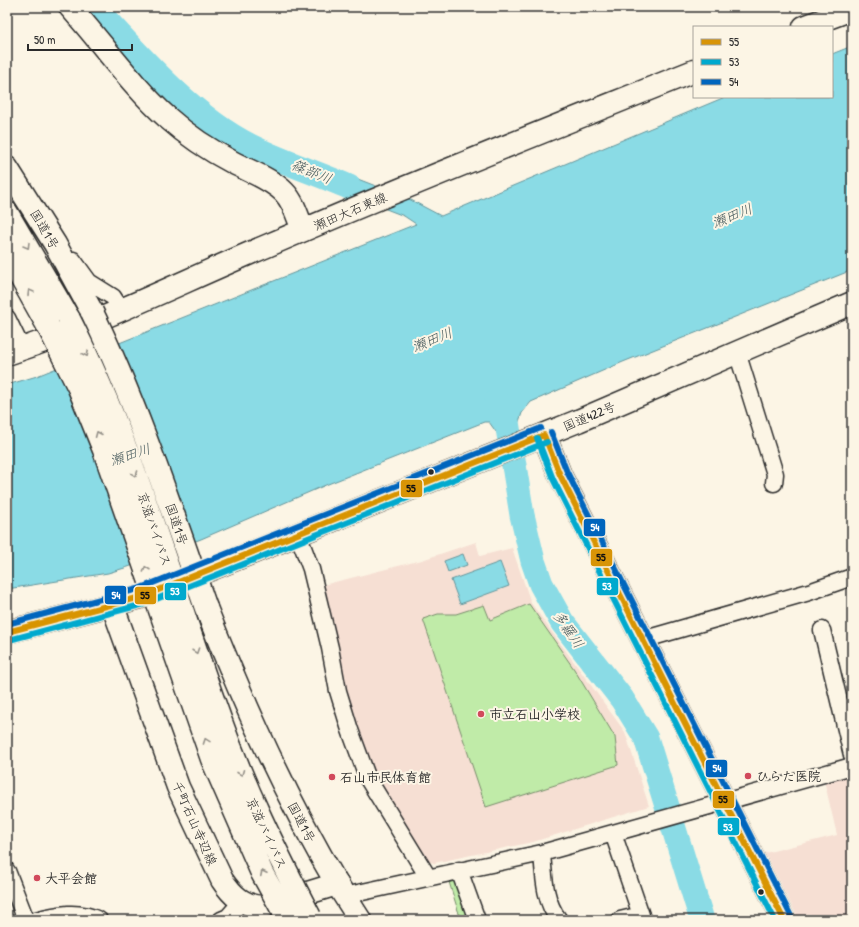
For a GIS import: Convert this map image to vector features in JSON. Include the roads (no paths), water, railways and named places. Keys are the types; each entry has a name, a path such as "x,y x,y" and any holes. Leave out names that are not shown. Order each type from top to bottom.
{"main road":[{"path":"70,7 149,100 169,119 191,138 265,179 284,192 291,202 303,230"},
{"path":"807,26 852,9"},
{"name":"瀬田大石東線","path":"14,351 122,311 303,230 400,189 693,71"},
{"name":"国道1号","path":"7,168 71,273 122,377 151,451 206,608 247,708 294,807 341,890"},
{"name":"京滋バイパス","path":"7,213 44,275 90,362 122,438 148,508 231,750 264,827 310,918"},
{"name":"京滋バイパス","path":"7,253 34,299 78,388 104,450 212,760 259,866 288,920"},
{"name":"国道422号","path":"7,632 140,597 498,454 852,303"},
{"path":"544,435 560,475 784,920"},
{"name":"千町石山寺辺線","path":"112,604 178,787 222,880 230,893 249,909"},
{"path":"249,909 341,890 360,920"}],"street":[{"path":"7,156 33,193 75,263 89,282 113,297 122,311"},
{"path":"7,318 14,351"},
{"path":"737,352 775,474 774,483"},
{"path":"298,534 311,569 330,648 338,690 350,730 368,779 428,877"},
{"path":"642,640 789,598 852,577"},
{"path":"822,630 846,704 852,755"},
{"path":"341,890 360,894 459,870 542,853 852,766"},
{"path":"613,833 641,915 620,920"},
{"path":"542,853 545,885 552,911 559,920"},
{"path":"459,870 477,920"},
{"path":"7,871 26,920"},
{"path":"221,920 249,909"},
{"path":"36,920 57,914 73,914 92,917 99,920"}],"water":[{"name":"瀬田川","path":"852,46 852,270 623,362 531,402 522,413 516,430 499,436 489,422 484,422 328,484 201,539 128,567 108,573 7,589 7,385 37,376 416,224 404,216 314,181 322,165 409,199 441,216 723,98 833,98 833,54"},
{"path":"463,554 467,565 448,572 444,561"},
{"path":"500,562 509,586 460,604 451,580"}],"waterway":[{"name":"篠部川","path":"94,7 167,84 207,119 228,134 274,157 349,187"},
{"name":"多羅川","path":"497,401 507,422 522,515 533,561 541,584 562,622 622,699 646,738 702,920"}],"place":[{"name":"市立石山小学校","path":"481,714"},
{"name":"ひらた医院","path":"748,776"},
{"name":"石山市民体育館","path":"332,777"},
{"name":"大平会館","path":"37,878"}]}
